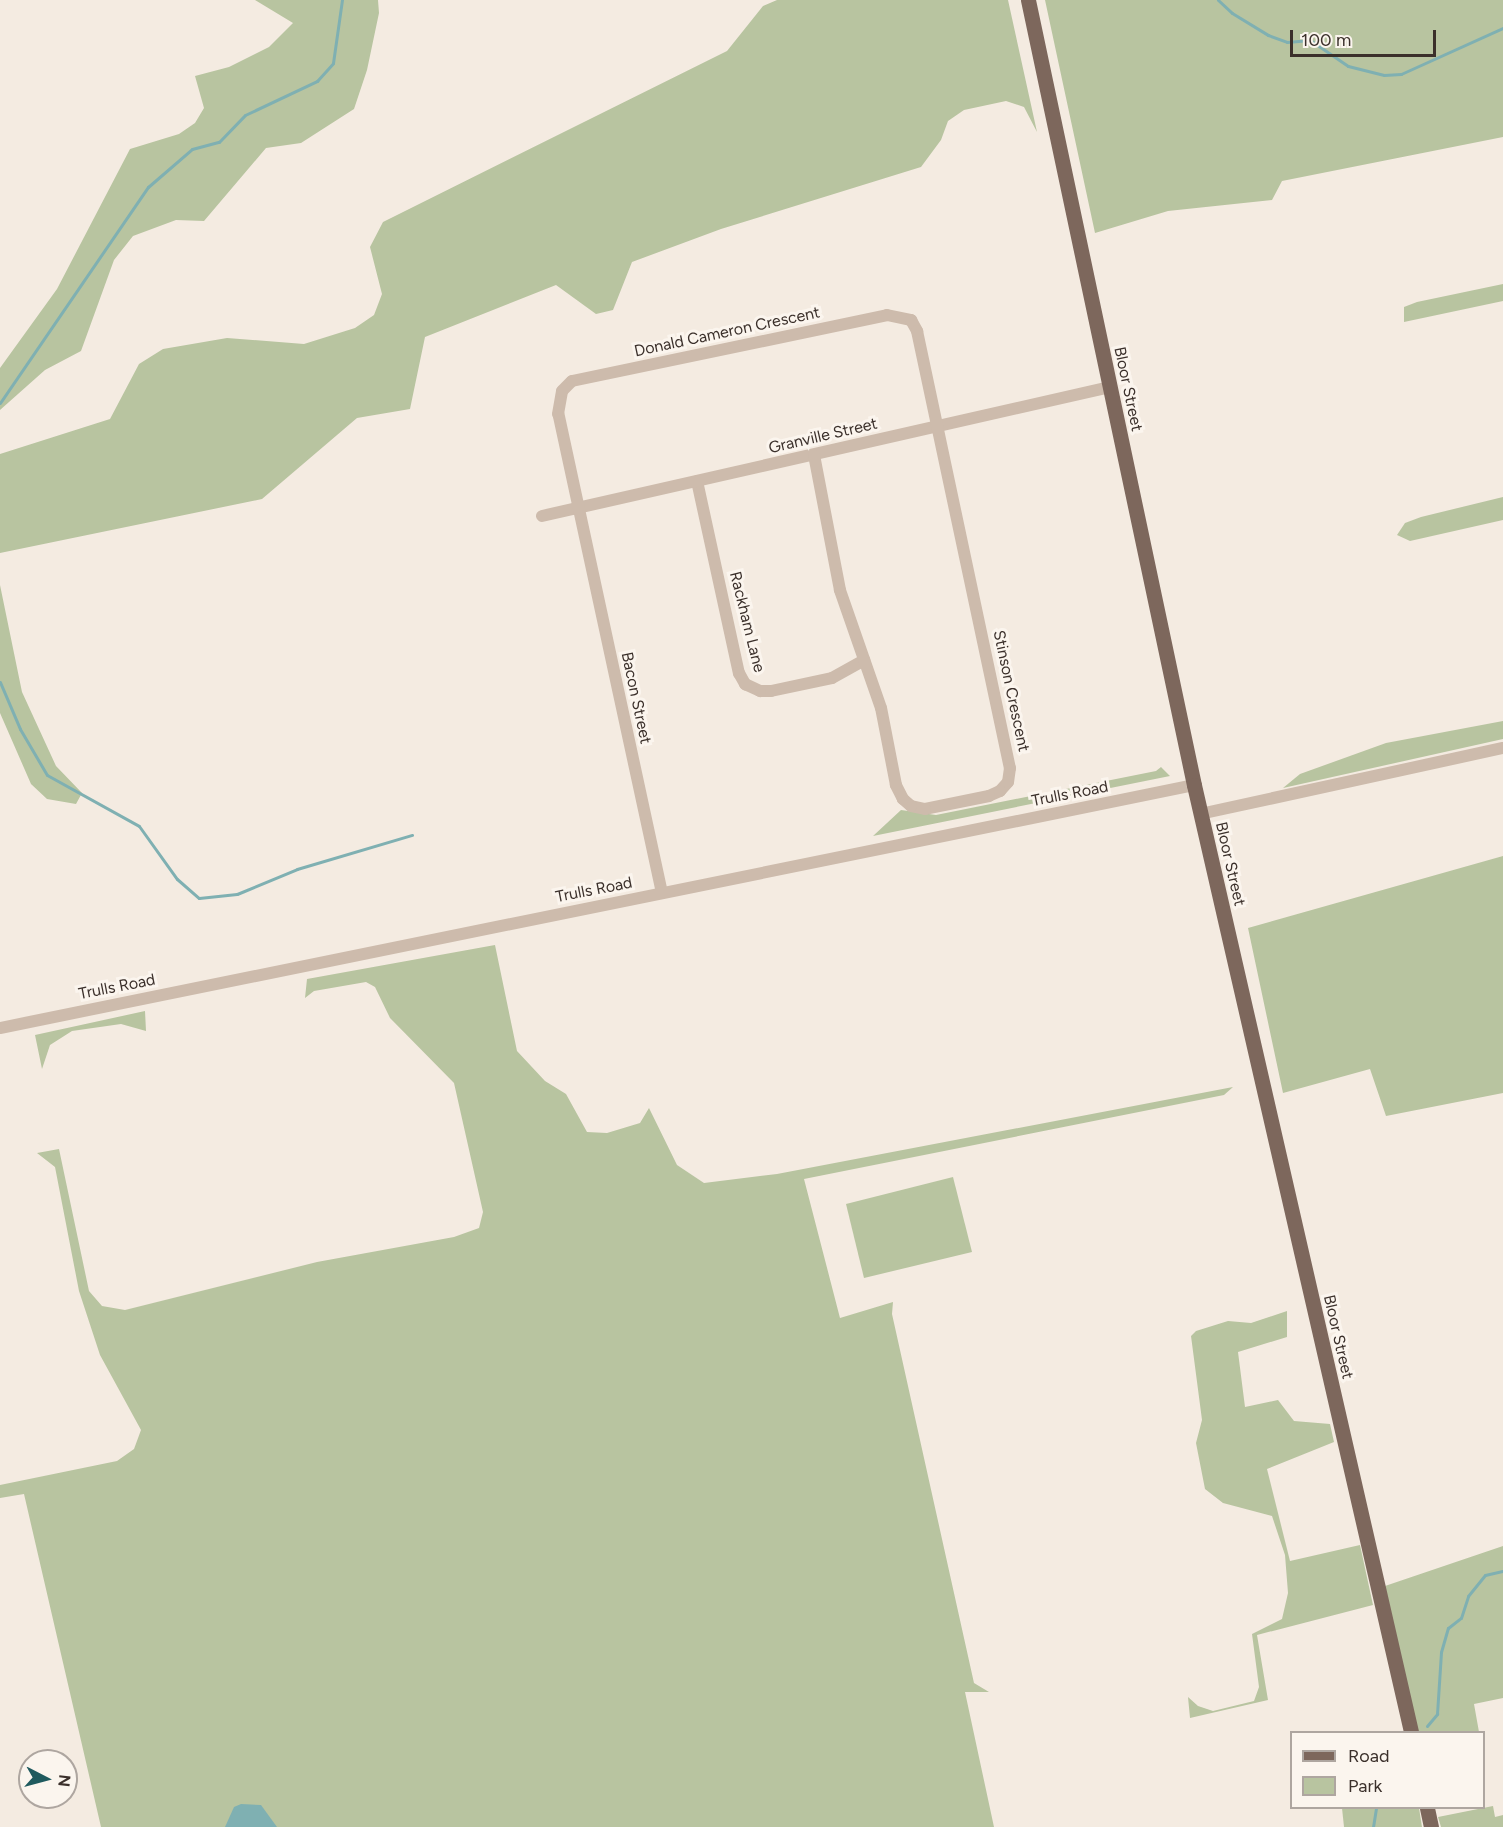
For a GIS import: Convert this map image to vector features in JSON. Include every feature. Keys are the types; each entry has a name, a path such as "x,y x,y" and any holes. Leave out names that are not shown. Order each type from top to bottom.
{"main road":[{"name":"Bloor Street","path":"1028,0 1200,814 1411,1731"},
{"path":"1427,1809 1431,1827"}],"street":[{"name":"Donald Cameron Crescent","path":"579,509 558,402 572,381 590,376 900,315 911,320 917,331 938,427"},
{"name":"Granville Street","path":"542,516 1110,387"},
{"name":"Stinson Crescent","path":"814,455 840,590 881,708 896,785 903,799 911,807 925,809 1000,791 1008,782 1010,768 938,427"},
{"name":"Rackham Lane","path":"697,481 739,673 745,684 760,691 771,691 832,678 864,660"},
{"name":"Bacon Street","path":"579,509 662,893"},
{"path":"1200,814 1503,748"},
{"name":"Trulls Road","path":"0,1028 1194,785"}],"green space":[{"path":"255,0 378,0 379,13 367,70 354,109 301,143 266,148 204,221 176,220 133,236 114,260 81,351 45,370 0,410 0,368 57,289 130,149 179,134 195,123 204,108 195,76 229,67 269,47 293,23"},
{"path":"777,0 1008,0 1037,132 1024,107 1006,101 964,110 948,121 941,140 921,167 721,229 632,262 613,310 596,314 556,285 425,337 410,409 357,418 262,499 0,553 0,454 110,419 139,364 163,349 227,338 304,344 355,328 374,315 382,294 370,247 383,222 727,51 763,6"},
{"path":"1045,0 1503,0 1503,137 1282,181 1272,200 1168,211 1095,233"},
{"path":"1503,284 1503,301 1404,322 1404,307 1417,302"},
{"path":"1503,497 1503,520 1410,541 1397,535 1405,523 1421,517"},
{"path":"0,585 22,692 56,766 82,793 76,804 47,799 31,784 0,713"},
{"path":"1503,721 1503,739 1283,788 1300,774 1386,743"},
{"path":"1161,767 1170,776 873,836 901,810 936,815 1156,771"},
{"path":"1503,856 1503,1093 1386,1116 1370,1069 1283,1093 1248,928"},
{"path":"495,945 517,1051 545,1081 566,1094 587,1132 607,1133 640,1123 649,1108 677,1165 704,1183 777,1174 1233,1087 1224,1095 804,1179 840,1318 893,1302 892,1314 974,1683 989,1692 965,1692 994,1827 101,1827 24,1494 0,1498 0,1485 117,1461 134,1449 141,1430 100,1355 79,1291 55,1167 37,1153 59,1149 89,1291 102,1306 125,1310 317,1262 454,1237 479,1228 483,1212 454,1083 390,1018 375,987 366,982 314,991 305,998 307,979"},
{"path":"145,1011 146,1031 121,1024 72,1031 50,1045 42,1069 35,1035"},
{"path":"953,1177 972,1252 864,1278 846,1204"},
{"path":"1287,1311 1287,1337 1238,1352 1245,1407 1278,1400 1294,1421 1330,1424 1334,1442 1267,1469 1290,1561 1360,1545 1373,1605 1257,1635 1268,1700 1190,1718 1188,1697 1198,1706 1213,1711 1254,1701 1259,1687 1252,1634 1282,1619 1288,1593 1285,1555 1272,1516 1223,1503 1205,1489 1196,1443 1202,1420 1191,1336 1196,1331 1228,1321 1251,1323"},
{"path":"1503,1546 1503,1698 1474,1704 1479,1731 1418,1731 1385,1586"},
{"path":"1493,1806 1495,1817 1503,1815 1503,1827 1441,1827 1438,1817"},
{"path":"1342,1809 1419,1809 1422,1827 1344,1827"}],"water":[{"path":"241,1804 261,1805 277,1827 225,1827 234,1807"}],"waterway":[{"path":"0,403 148,187 192,149 219,142 245,115 317,81 333,63 342,0"},
{"path":"1218,0 1232,13 1268,35 1287,42 1310,40 1348,66 1384,75 1401,74 1503,28"},
{"path":"0,682 20,729 47,775 139,826 177,879 199,898 237,894 297,869 412,835"},
{"path":"1427,1726 1437,1714 1441,1652 1448,1628 1461,1618 1468,1596 1485,1575 1503,1571"},
{"path":"1373,1827 1376,1809"}]}
